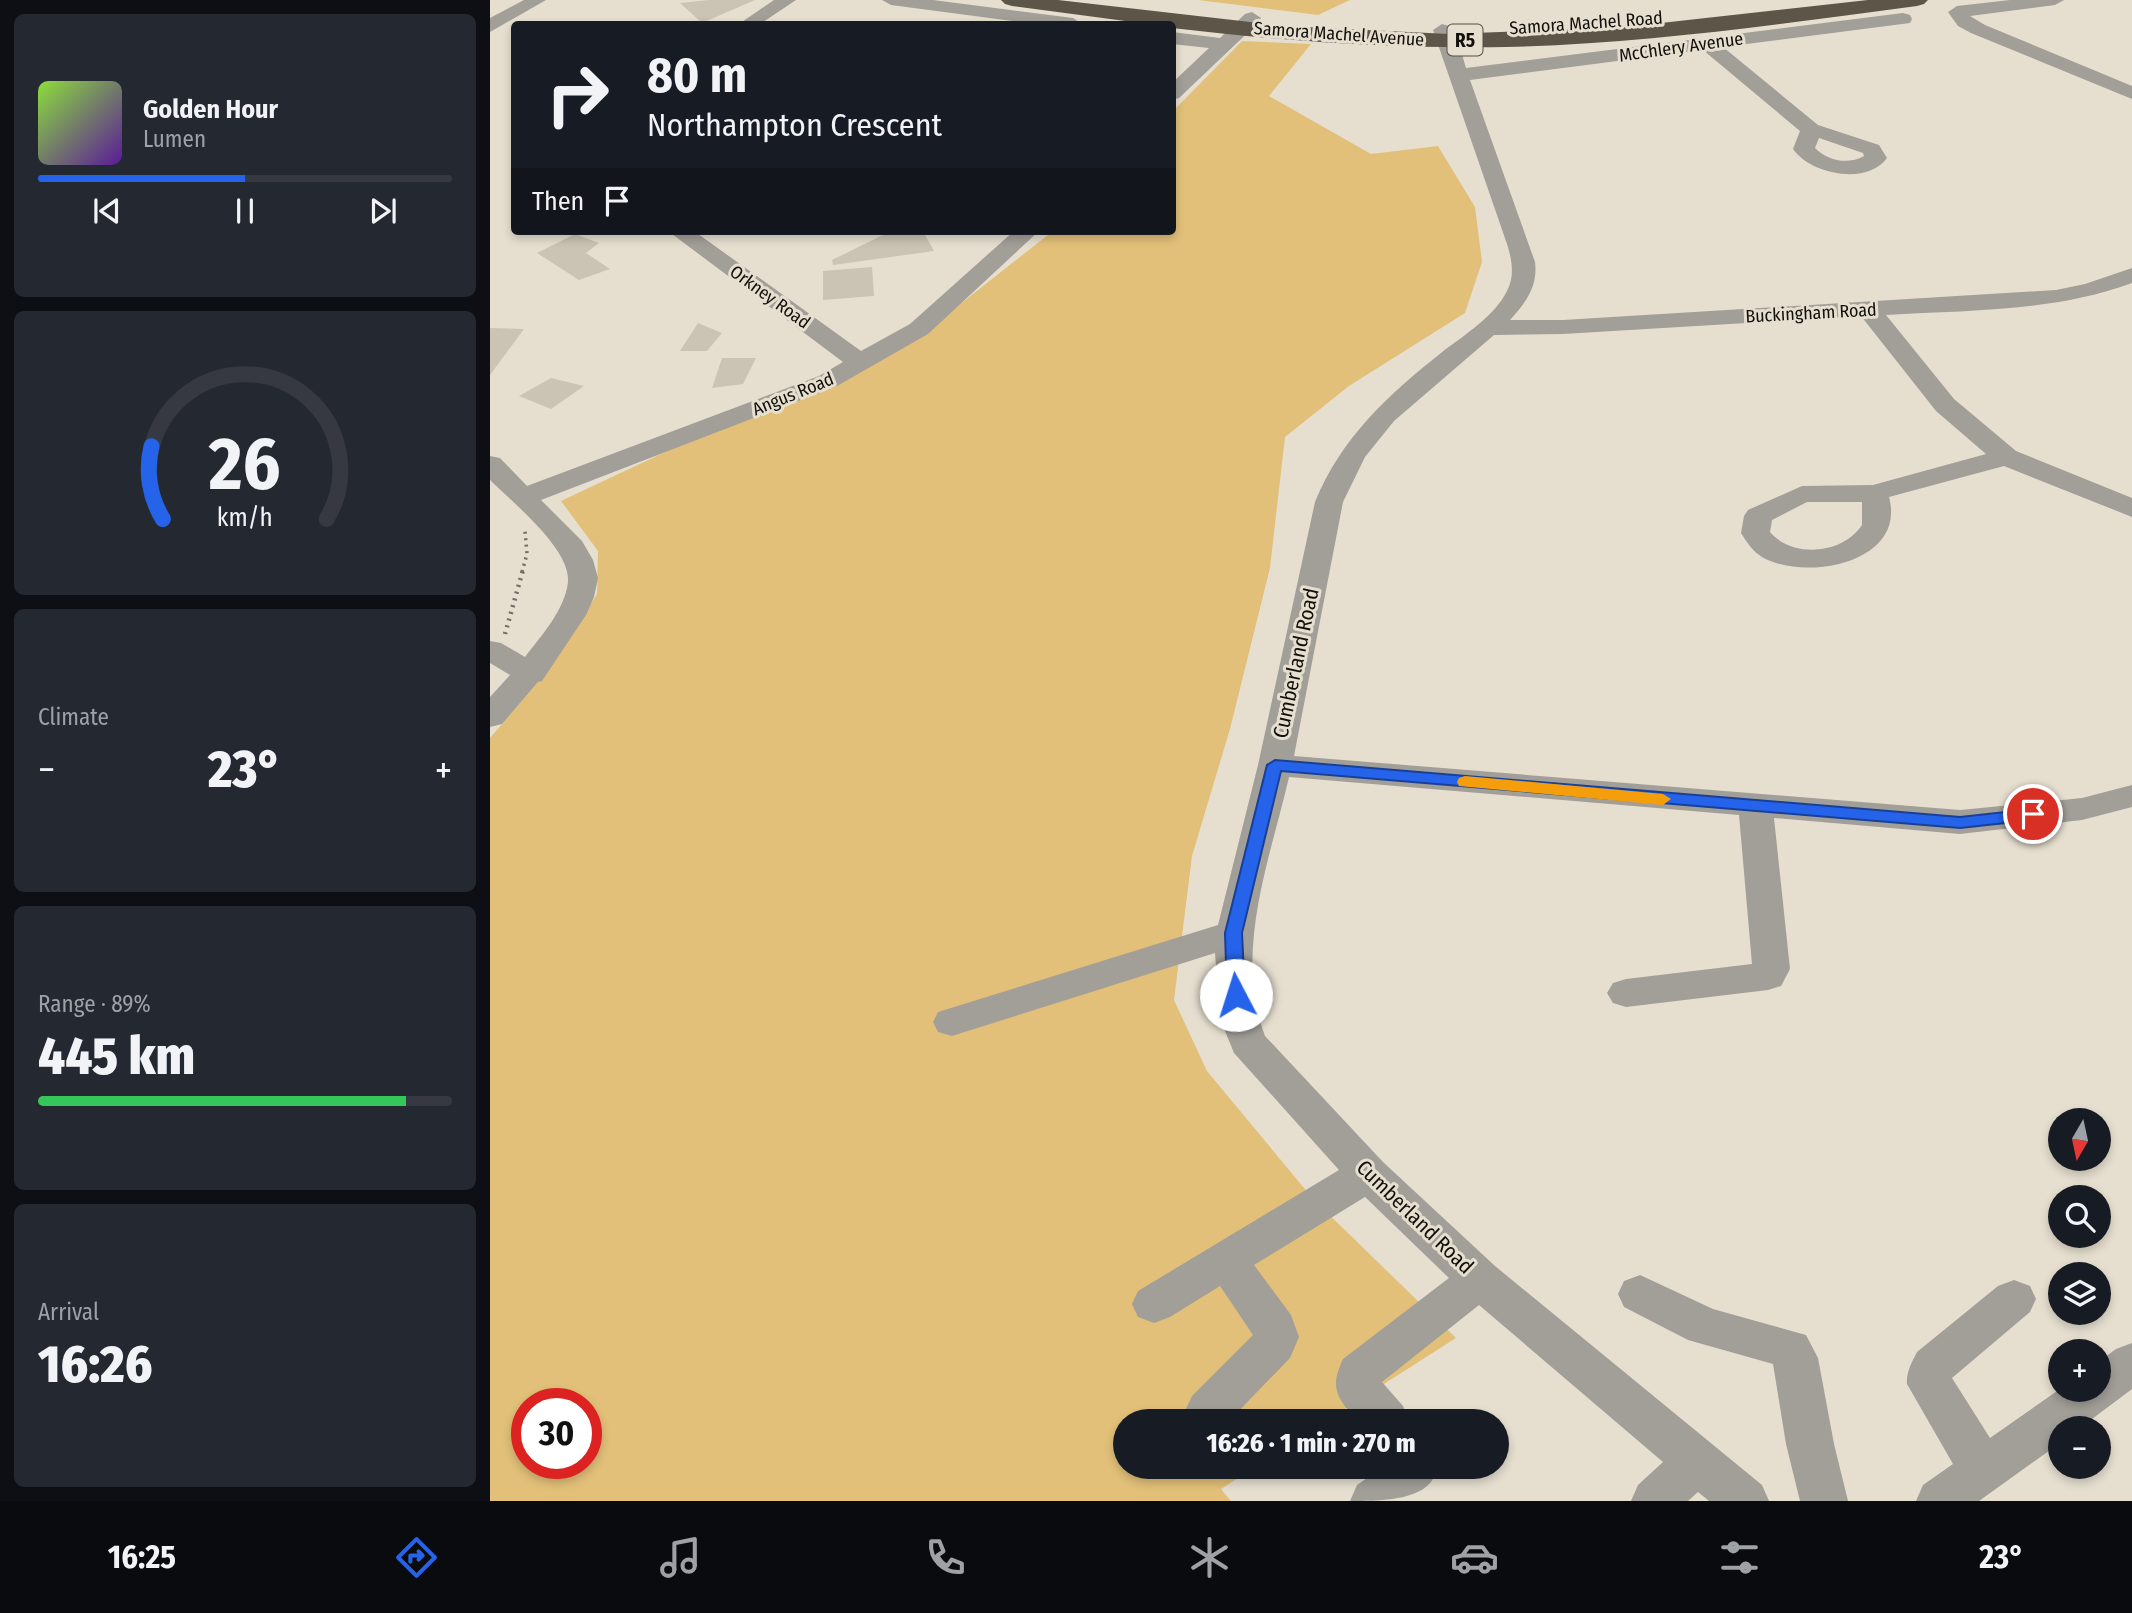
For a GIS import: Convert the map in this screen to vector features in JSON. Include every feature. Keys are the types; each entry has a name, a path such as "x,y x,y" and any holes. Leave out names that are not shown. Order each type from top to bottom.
{"highway":[{"name":"R5","path":"1105,0 1246,23"},
{"name":"Samora Machel Road","path":"1446,35 1608,23 1816,0"},
{"name":"Samora Machel Avenue","path":"1003,13 1246,23 1351,37 1643,33 1917,0"}],"street":[{"path":"490,26 537,0"},
{"path":"753,21 786,0"},
{"name":"Samora Machel Avenue","path":"891,0 1054,21"},
{"path":"2055,0 1957,12 1965,22 1978,29 2132,93"},
{"path":"490,7 517,10"},
{"name":"McChlery Avenue","path":"1460,75 1903,19"},
{"path":"1176,90 1246,23"},
{"name":"Cumberland Road","path":"1446,35 1471,116 1524,260 1524,279 1518,293 1487,328 1421,382 1369,430 1349,455 1337,477 1329,502 1275,765 1234,933 1233,970 1239,1019 1248,1042 1368,1174 1480,1279 1745,1501"},
{"path":"1176,38 1222,44"},
{"path":"1706,43 1811,130"},
{"name":"Orkney Road","path":"685,235 861,363"},
{"name":"Angus Road","path":"523,497 828,381 919,329 1024,235"},
{"name":"Buckingham Road","path":"1487,328 1563,327 2056,297 2091,290 2132,275"},
{"path":"1870,310 1945,405 2006,457 2132,508"},
{"path":"1874,493 2006,457"},
{"path":"490,464 572,547 580,562 583,584 575,605 531,674 490,717"},
{"path":"494,653 531,674"},
{"path":"1275,765 1960,822 2082,809 2132,796"},
{"path":"1626,992 1768,976 1771,969 1756,807"},
{"path":"952,1022 1234,933"},
{"path":"1154,1304 1368,1174"},
{"path":"1210,1409 1274,1344 1277,1337 1276,1329 1226,1260"},
{"path":"1376,1409 1357,1387 1359,1373 1480,1279"},
{"path":"1640,1294 1704,1326 1790,1349 1795,1357 1810,1444 1824,1501"},
{"path":"1983,1470 1930,1384 1928,1376 1933,1366 2014,1299"},
{"path":"2111,1379 2132,1363"},
{"path":"1940,1501 2079,1402"},
{"path":"1655,1501 1699,1460"},
{"path":"1374,1501 1405,1479"}],"path":[{"path":"494,653 527,554 523,497"}],"shaded area":[{"path":"1198,0 1350,0 1318,15"},
{"path":"1242,41 1311,44 1269,96 1371,154 1438,146 1475,207 1482,262 1465,313 1349,386 1285,437 1270,568 1230,729 1192,856 1174,1000 1207,1071 1314,1200 1456,1338 1345,1409 1113,1409 1113,1479 1236,1479 1221,1489 1231,1501 490,1501 490,738 550,668 597,594 598,551 561,501 931,327 1048,235 1176,235 1176,108"}],"building":[{"path":"755,0 707,21 700,21 680,3"},
{"path":"578,235 599,243 586,253 610,269 579,280 537,253"},
{"path":"883,235 925,235 934,251 833,265 832,260"},
{"path":"872,267 874,296 823,300 823,271"},
{"path":"698,323 722,333 707,351 680,351"},
{"path":"490,328 524,329 490,375"},
{"path":"722,358 756,358 743,384 712,388"},
{"path":"551,378 584,386 551,409 519,396"}],"slow traffic":[{"path":"1465,782 1663,799"}],"route":[{"path":"1236,995 1233,970 1234,933 1275,765 1960,822 2033,814"}]}
